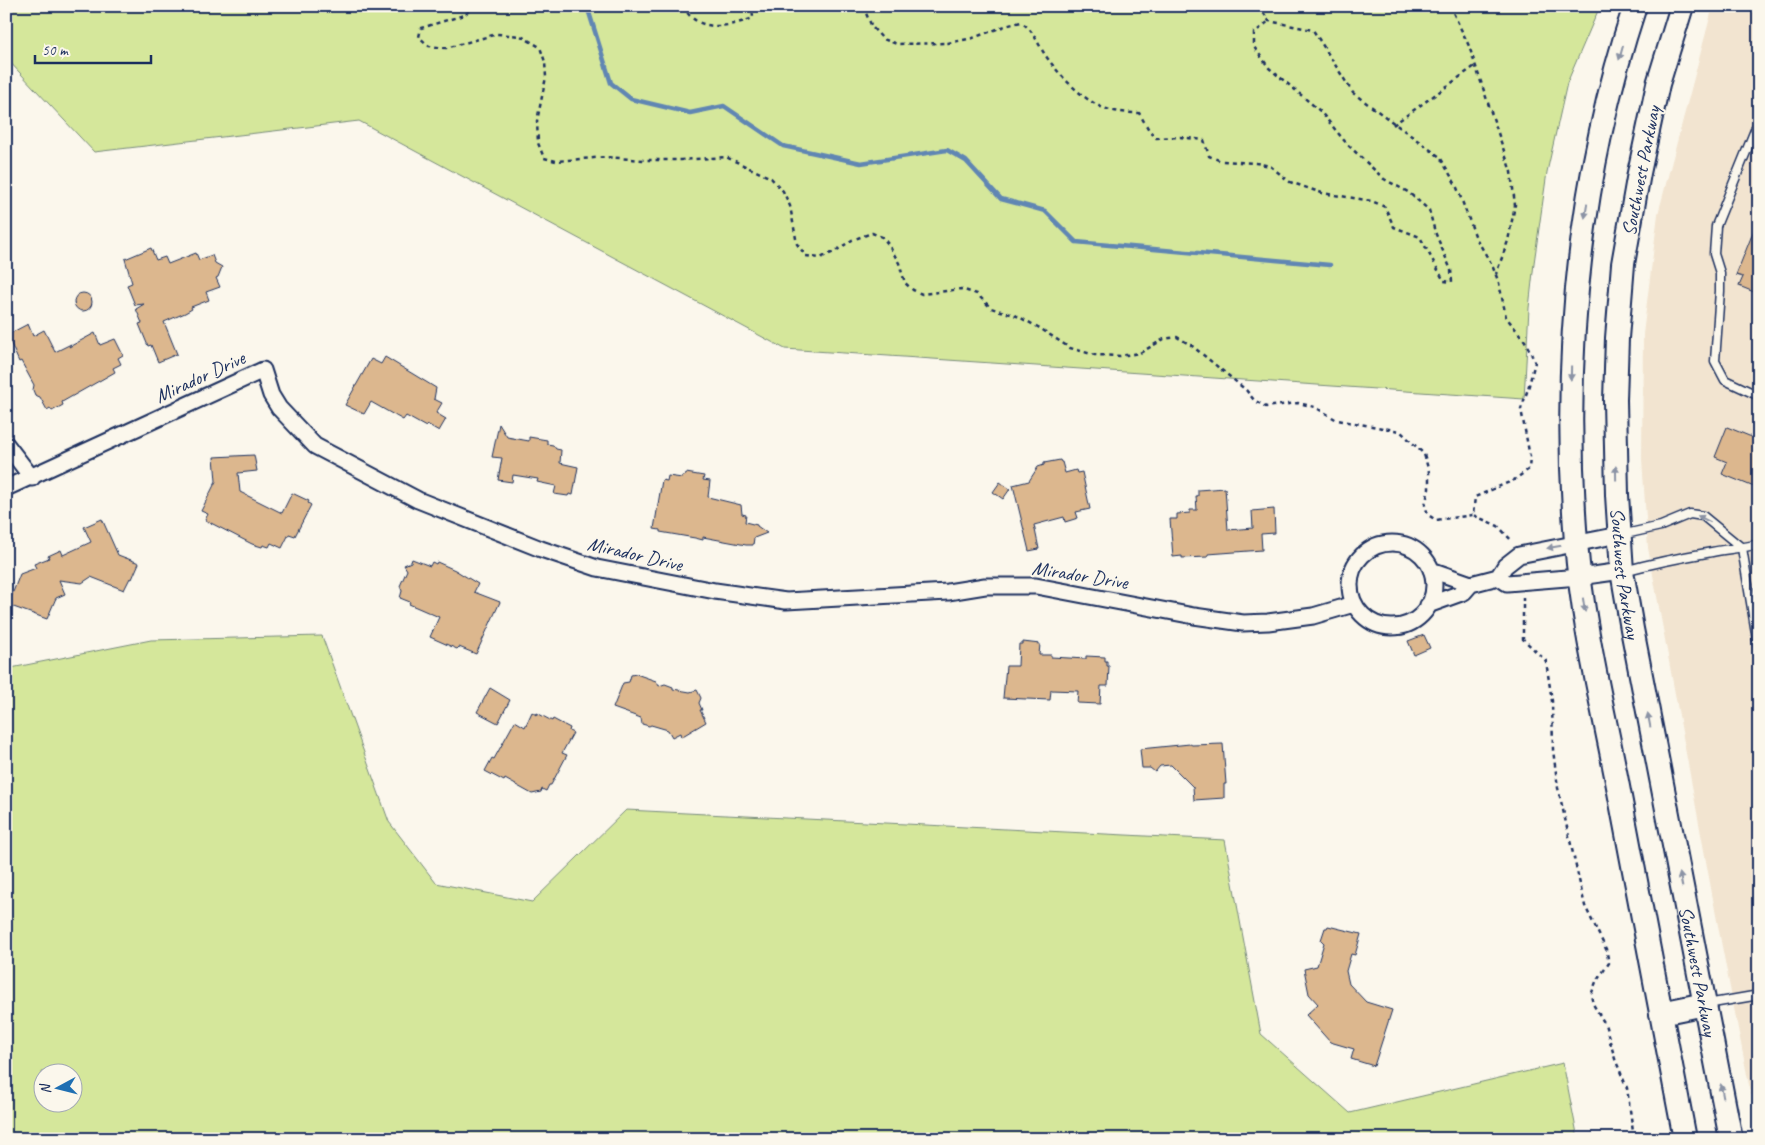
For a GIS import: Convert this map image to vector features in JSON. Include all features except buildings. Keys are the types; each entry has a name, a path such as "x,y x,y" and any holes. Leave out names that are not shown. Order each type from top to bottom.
{"main road":[{"path":"1635,6 1608,98 1590,183 1578,266 1572,344 1571,410 1576,544 1588,635 1685,1139"},
{"name":"Southwest Parkway","path":"1682,6 1658,84 1623,264 1617,338 1615,400 1619,536 1622,571 1731,1139"},
{"path":"1661,1013 1705,1004"}],"street":[{"name":"Mirador Drive","path":"32,478 263,370 271,395 279,408 315,446 418,500 540,549 597,568 714,591 786,601 948,592 985,586 1036,586 1243,624 1314,616 1354,604"},
{"path":"6,444 32,478 6,488"},
{"path":"1431,570 1471,584 1498,577 1505,566 1519,555 1619,536"},
{"path":"1385,543 1396,543 1417,551 1425,559 1431,570 1434,583 1428,605 1419,617 1409,624 1396,627 1372,622 1354,604 1350,594 1352,571 1357,561 1364,552 1385,543"},
{"path":"1498,577 1507,583 1579,577 1622,571"},
{"path":"1428,605 1464,592 1471,584"}],"lane":[{"path":"1758,394 1725,380 1715,361 1720,273 1714,254 1716,226 1759,120"},
{"path":"1619,536 1661,526 1690,514 1703,516 1742,548 1759,651"},
{"path":"1622,571 1759,544"},
{"path":"1705,1004 1759,995"}],"path":[{"path":"475,6 464,14 421,28 419,37 429,46 446,48 497,34 505,34 521,36 540,47 545,62 546,77 537,121 538,143 544,158 556,161 606,157 643,160 726,157 771,178 783,191 790,206 797,244 806,256 820,258 834,252 852,240 872,233 882,237 889,245 899,262 905,283 913,290 922,294 961,289 977,294 991,308 1017,316 1070,348 1095,355 1120,356 1140,353 1164,338 1177,337 1191,345 1246,390 1254,400 1266,408 1298,403 1315,407 1336,420 1400,431 1424,454 1429,472 1429,489 1425,505 1428,515 1436,520 1473,516 1498,526 1512,541"},
{"path":"683,6 686,13 700,24 716,27 737,24 753,18 752,6"},
{"path":"853,6 864,11 872,27 883,39 897,44 948,42 973,38 1022,22 1030,28 1044,54 1057,70 1081,93 1100,106 1118,112 1139,114 1156,138 1180,136 1204,140 1209,156 1221,161 1256,163 1270,166 1290,182 1322,193 1372,201 1385,207 1394,227 1420,237 1444,281 1452,282 1451,270 1435,232 1429,210 1408,192 1384,180 1347,144 1320,111 1269,68 1254,47 1254,33 1268,21"},
{"path":"1259,6 1268,21 1313,30 1353,93 1440,158 1456,185 1476,238 1496,274 1506,317 1525,341 1535,362 1521,409 1530,457 1529,469 1514,480 1475,497 1473,516"},
{"path":"1450,6 1469,46 1511,172 1515,205 1508,241 1496,274"},
{"path":"1393,124 1475,66"},
{"path":"1523,591 1523,639 1546,661 1552,701 1553,750 1558,788 1584,906 1606,949 1608,963 1596,982 1591,995 1593,1004 1605,1024 1615,1059 1627,1088 1634,1139"}],"shaded area":[{"path":"1713,6 1759,6 1759,1092 1751,1095 1648,548 1642,459 1643,334 1658,214"}],"green space":[{"path":"6,6 1600,6 1567,83 1547,172 1529,308 1524,399 785,349 359,121 94,152 6,58"},
{"path":"322,636 389,822 436,883 532,902 626,810 1225,840 1261,1034 1350,1113 1563,1063 1578,1139 6,1139 6,669 151,640"}],"waterway":[{"path":"587,6 611,83 631,99 690,113 724,106 783,146 861,163 947,150 966,161 1001,199 1045,211 1076,242 1330,265"}]}
